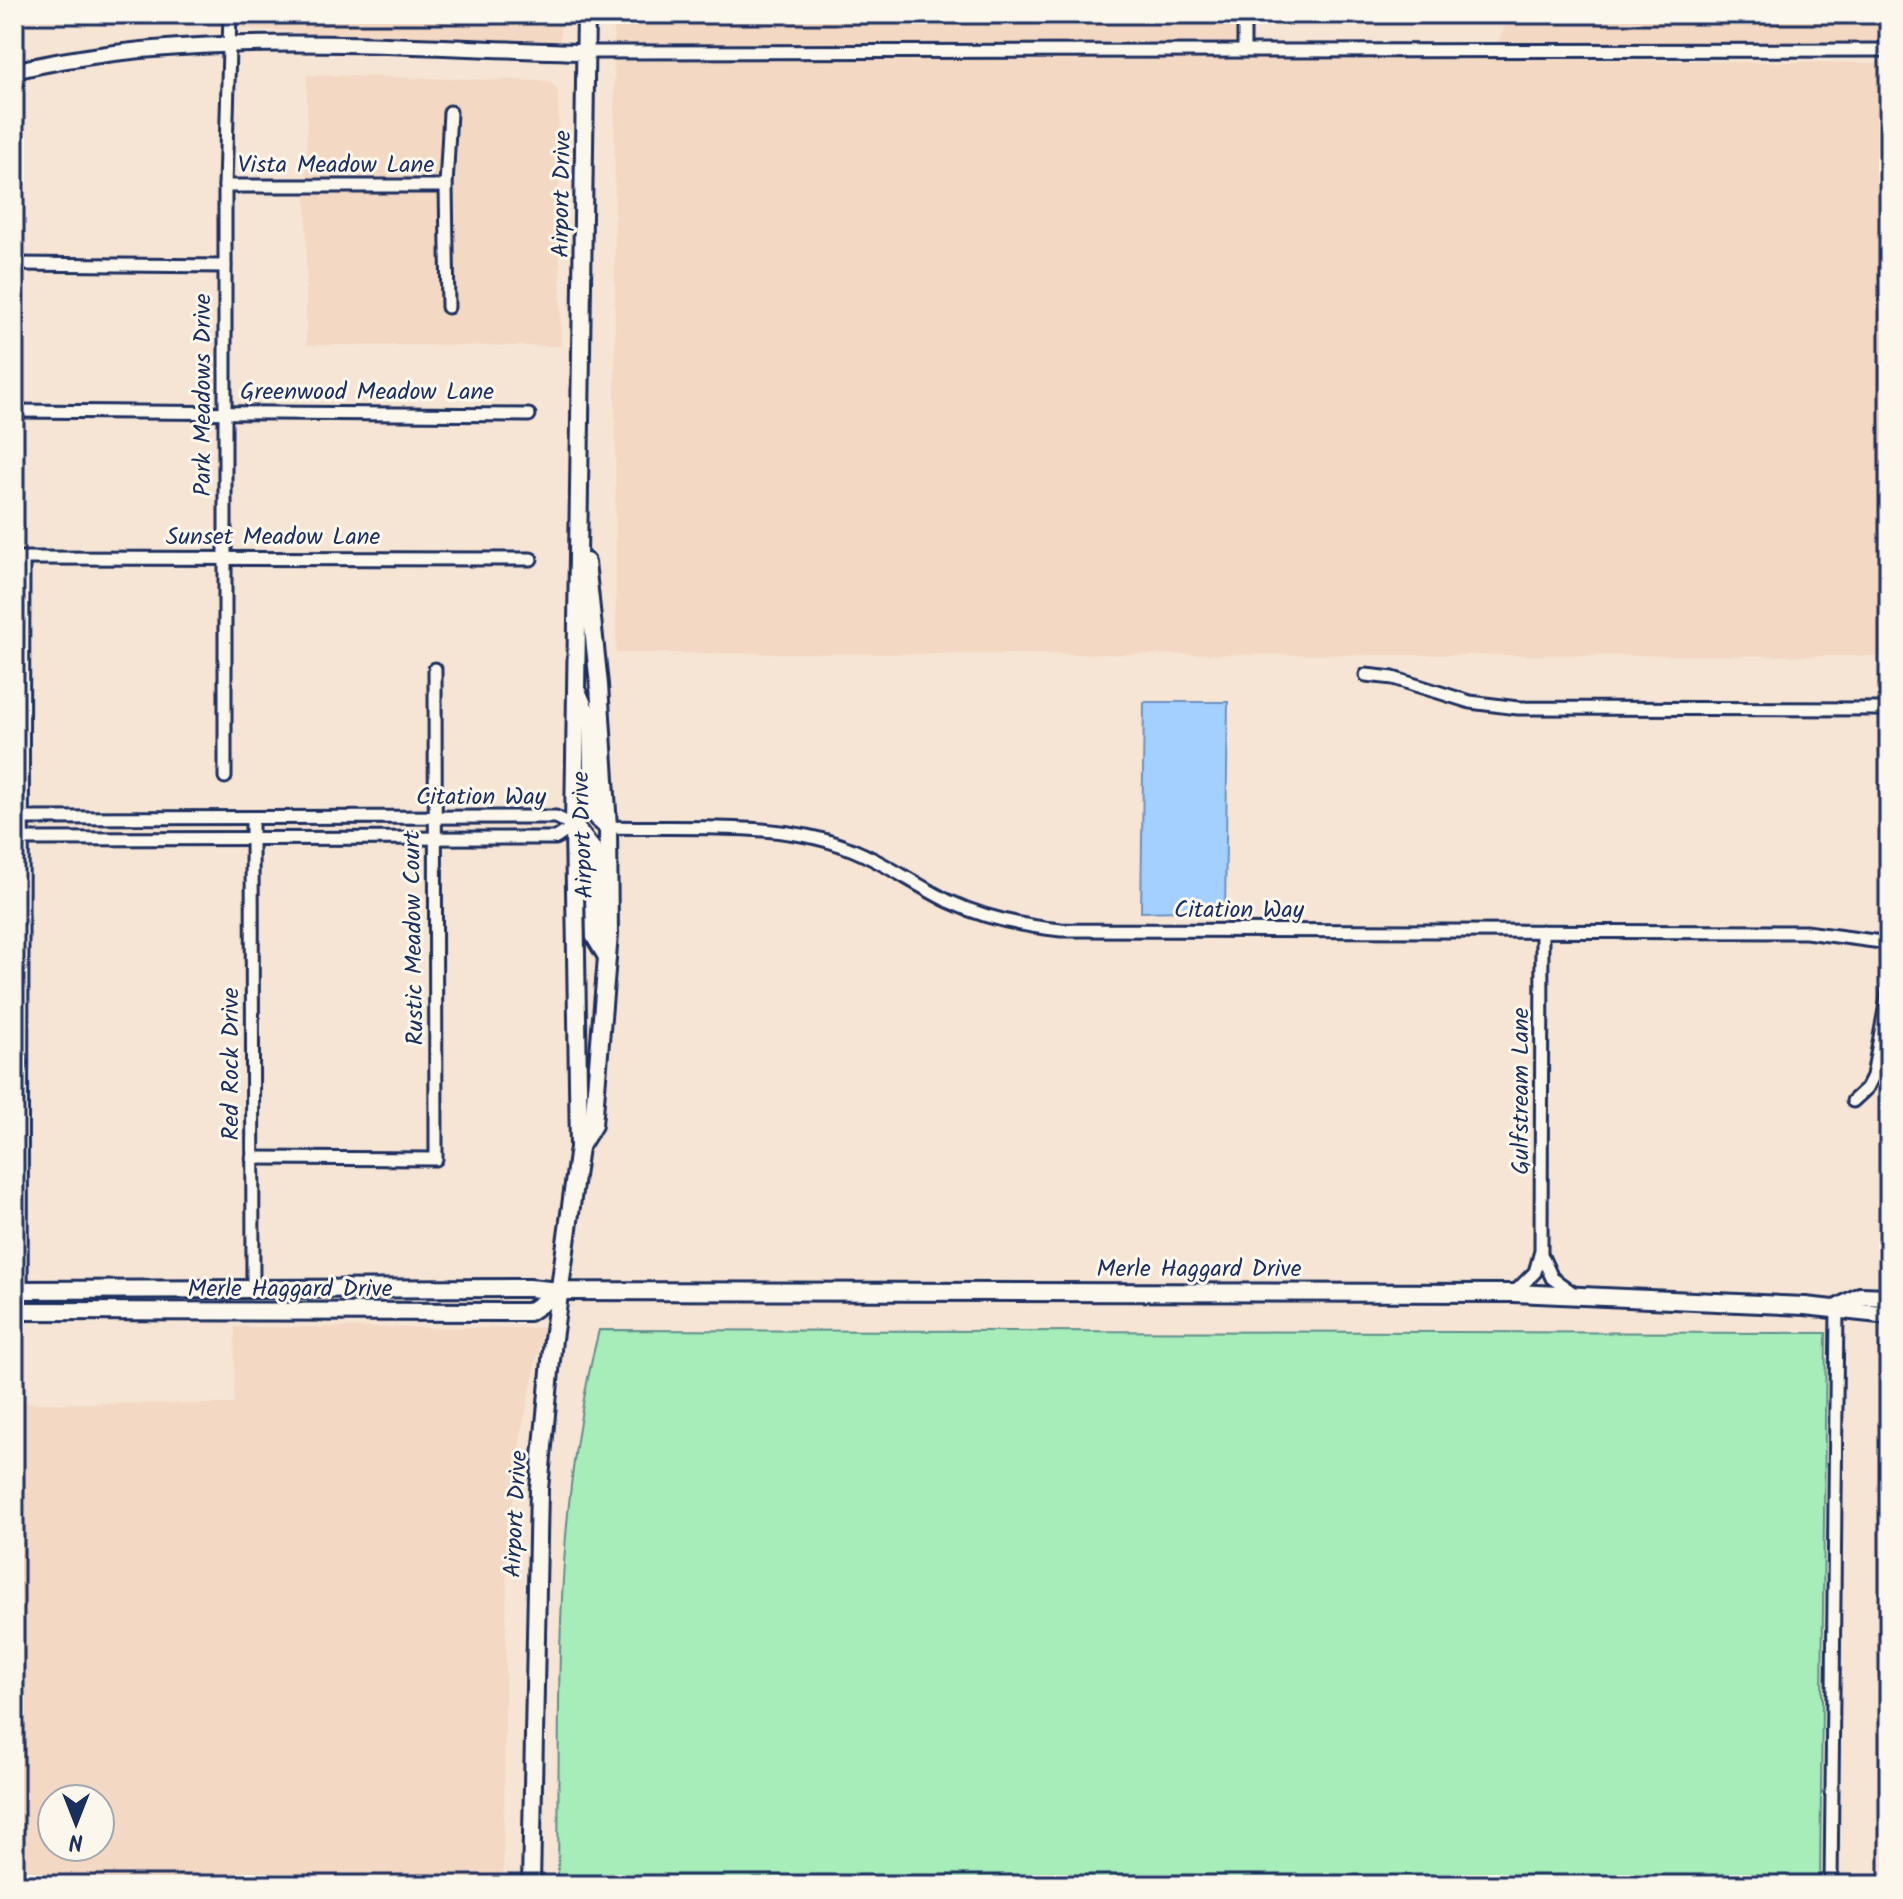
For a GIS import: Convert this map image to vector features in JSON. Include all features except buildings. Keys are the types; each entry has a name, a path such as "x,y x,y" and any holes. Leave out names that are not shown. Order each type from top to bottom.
{"main road":[{"name":"Airport Drive","path":"531,1885 536,1540 560,1291 579,1147 574,826 586,14"},
{"name":"Airport Drive","path":"579,519 591,594 608,827 607,957 593,1125 579,1147"},
{"path":"576,689 591,723 593,807 597,818 608,827"},
{"path":"574,826 593,850 595,937 607,957"},
{"name":"Merle Haggard Drive","path":"18,1290 513,1288 560,1291 1514,1293 1837,1308 1858,1314 1889,1315"},
{"name":"Merle Haggard Drive","path":"18,1311 529,1312 560,1291"},
{"name":"Merle Haggard Drive","path":"1837,1308 1860,1296 1889,1297"}],"street":[{"name":"Park Meadows Drive","path":"225,777 225,186 230,14"},
{"path":"1244,14 1244,48"},
{"path":"14,71 116,53 230,44 587,52 1244,48 1889,50"},
{"path":"448,307 446,186 450,112"},
{"name":"Vista Meadow Lane","path":"225,186 446,186"},
{"path":"14,264 225,266"},
{"name":"Greenwood Meadow Lane","path":"14,411 529,415"},
{"path":"18,558 19,752 23,818 18,1311"},
{"name":"Sunset Meadow Lane","path":"18,558 531,559"},
{"name":"Rustic Meadow Court","path":"252,1158 436,1159 435,669"},
{"path":"1366,675 1393,678 1470,702 1518,708 1889,709"},
{"name":"Citation Way","path":"23,818 556,817 574,826 556,838 23,839"},
{"name":"Red Rock Drive","path":"252,818 253,1289"},
{"name":"Citation Way","path":"608,827 757,831 817,838 879,861 966,909 1012,923 1061,930 1806,932 1889,943"},
{"name":"Gulfstream Lane","path":"1514,1293 1535,1272 1541,1251 1542,931"},
{"path":"1853,1101 1867,1088 1873,1076 1889,987"},
{"name":"Gulfstream Lane","path":"1541,1251 1548,1272 1558,1284 1586,1296"},
{"path":"1831,1885 1837,1308"}],"shaded area":[{"path":"246,14 560,14 560,51 241,28 246,25"},
{"path":"614,14 1240,14 1241,56 1889,63 1885,656 616,653"},
{"path":"1511,14 1889,14 1889,43 1498,42"},
{"path":"307,75 549,81 558,91 561,346 306,345"},
{"path":"235,1327 543,1328 521,1434 507,1551 503,1885 14,1885 14,1403 234,1404"}],"green space":[{"path":"599,1330 1826,1333 1820,1885 558,1885 559,1675 566,1537 584,1399"}],"water":[{"path":"1144,702 1228,702 1225,910 1141,912"}]}
